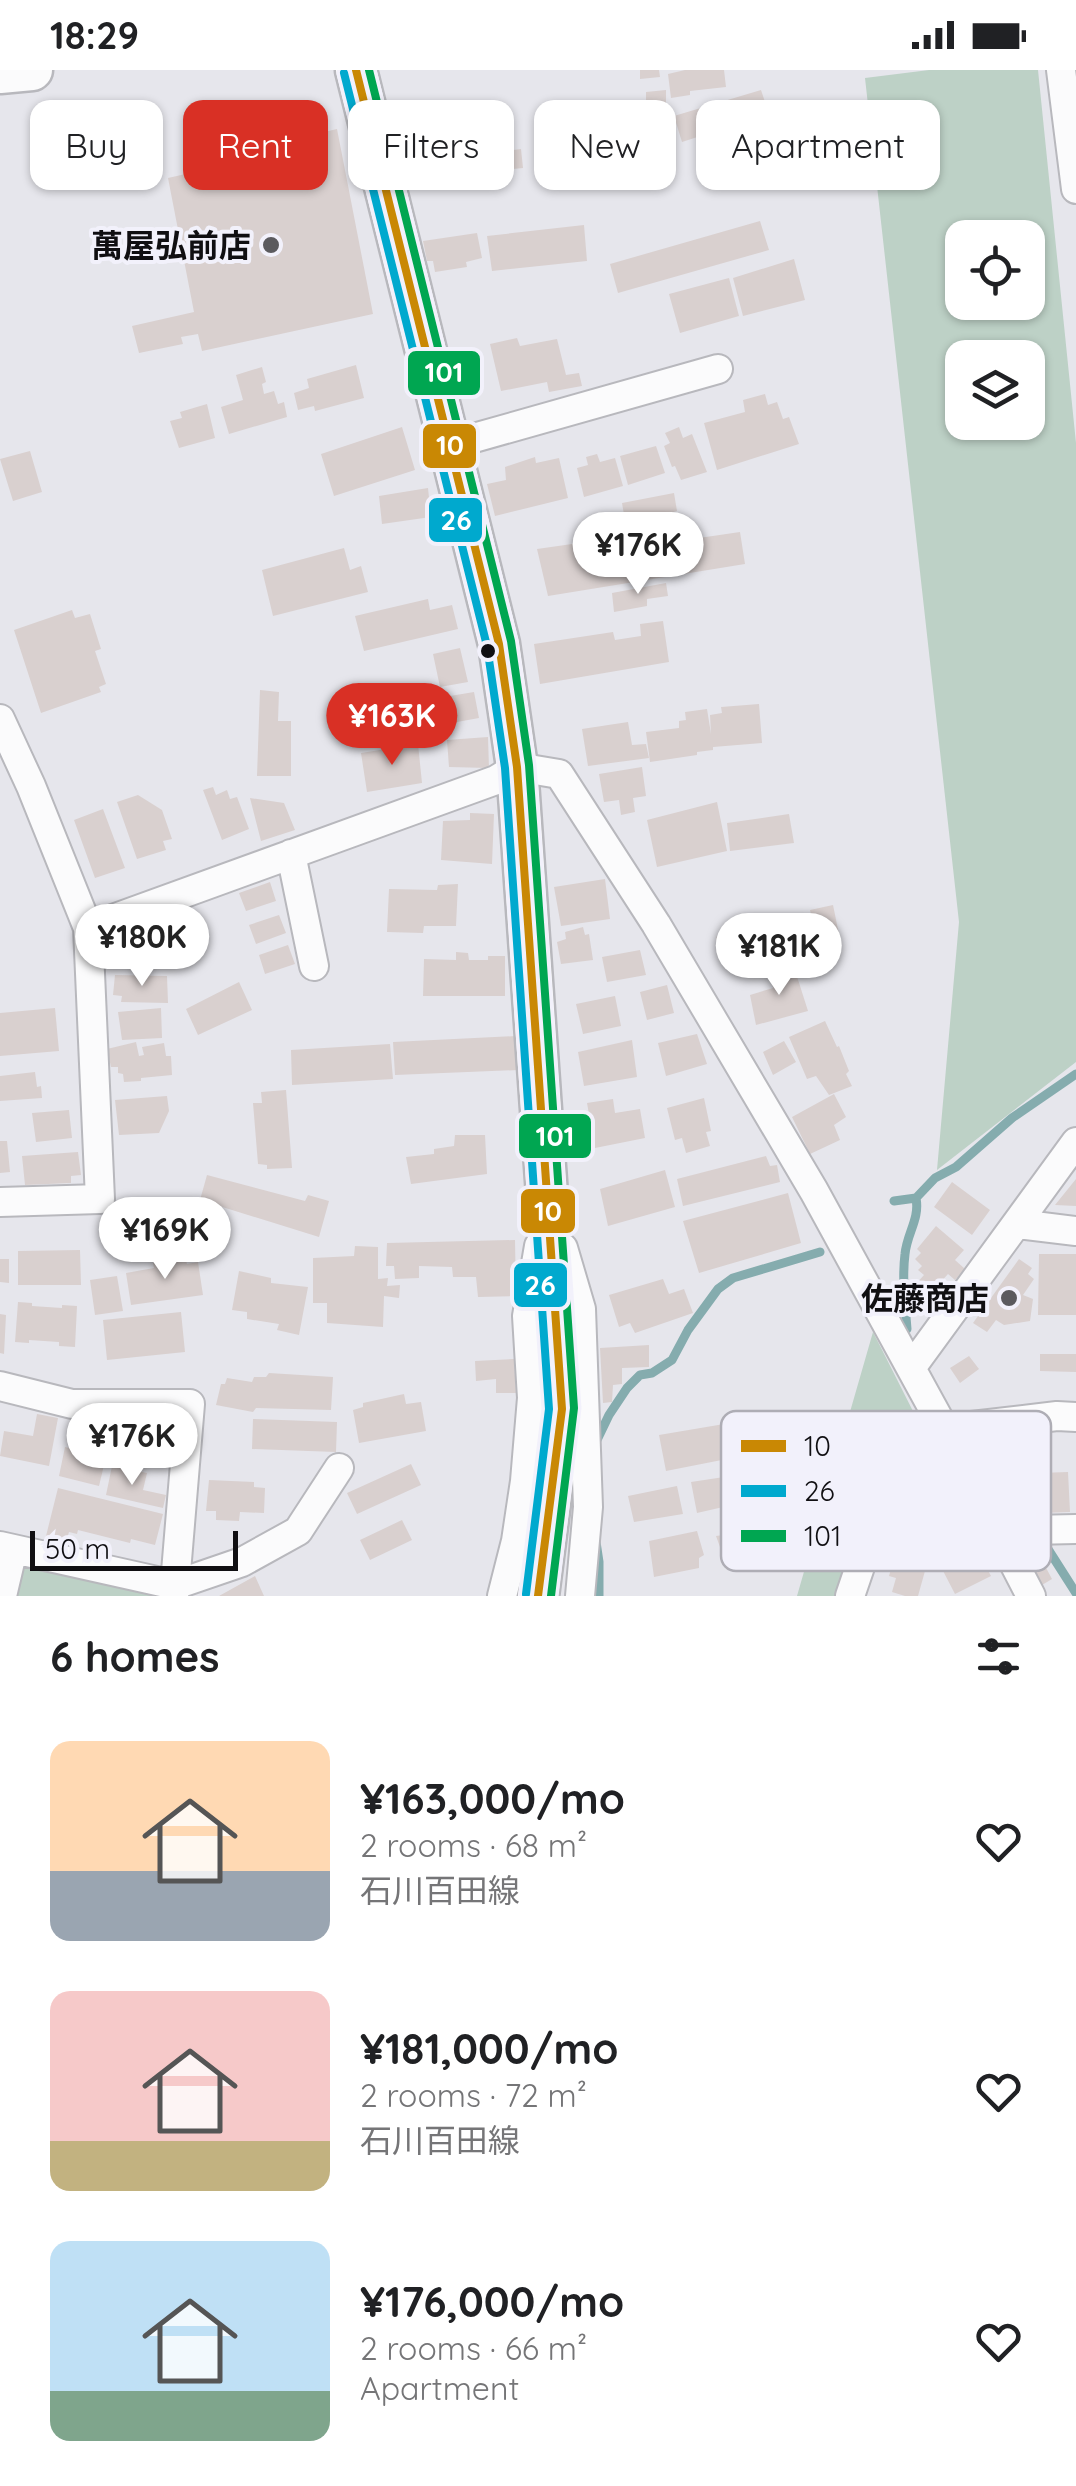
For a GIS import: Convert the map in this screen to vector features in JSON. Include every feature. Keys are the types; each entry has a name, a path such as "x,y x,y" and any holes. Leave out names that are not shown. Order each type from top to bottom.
{"main road":[{"path":"0,73 32,70"},
{"path":"356,70 499,644 517,767 562,1409 538,1596"}],"street":[{"path":"1061,70 1076,189"},
{"path":"449,445 718,369"},
{"path":"0,719 88,928 100,1199 0,1202"},
{"path":"88,928 496,780 517,767 559,774 656,924 814,1191 934,1411"},
{"path":"291,854 314,966"},
{"path":"911,1368 1076,1142"},
{"path":"502,1596 516,1541 525,1480 532,1398 528,1316 547,1194"},
{"path":"547,1194 581,1309 588,1507 580,1596"},
{"path":"1018,1224 1076,1230"},
{"path":"0,1386 72,1404 190,1404 175,1591"},
{"path":"1051,1417 1076,1417"},
{"path":"2,1596 6,1548 175,1591 242,1562 298,1531 339,1468"},
{"path":"1051,1530 1076,1529"},
{"path":"850,1596 859,1571"},
{"path":"1018,1571 1031,1596"}],"green space":[{"path":"929,70 1038,70 1076,443 1076,1062 937,1170 959,922 877,190 940,190 940,100 867,100 865,78"},
{"path":"873,1332 913,1411 850,1411"},
{"path":"28,1568 154,1596 11,1596 17,1572"},
{"path":"804,1571 854,1571 841,1596 797,1596"}],"building":[{"path":"640,70 659,70 660,77 640,79"},
{"path":"724,70 726,87 690,91 690,95 671,98 668,74"},
{"path":"666,90 666,100 646,100 646,92"},
{"path":"761,90 764,100 728,100"},
{"path":"696,109 696,137 682,142 676,115"},
{"name":"萬屋弘前店","path":"337,129 373,314 202,351 198,334 181,337 183,344 139,353 132,326 194,312 168,178 183,175 183,190 328,190 328,131"},
{"path":"521,149 523,168 514,169 514,150"},
{"path":"760,221 769,250 618,293 610,264"},
{"path":"584,225 587,261 492,271 487,236"},
{"path":"477,233 482,258 466,262 467,267 435,272 433,261 427,261 423,241"},
{"path":"794,259 805,300 743,316 733,278"},
{"path":"729,278 739,316 680,333 669,294"},
{"path":"517,338 520,346 557,339 566,375 579,373 582,386 549,392 547,382 501,391 490,344"},
{"path":"356,365 364,398 315,411 314,406 298,410 294,393 309,388 307,379"},
{"path":"262,367 264,394 274,391 278,404 284,402 287,417 229,434 221,407 243,400 236,375"},
{"path":"765,394 768,405 777,402 783,419 789,417 799,444 717,470 704,423 745,412 743,400"},
{"path":"207,404 215,438 179,448 170,421 182,418 180,412"},
{"path":"402,427 415,470 334,496 321,454"},
{"path":"679,427 683,438 692,434 707,472 681,480 664,446 670,443 665,433"},
{"path":"656,446 665,473 628,485 620,456"},
{"path":"30,451 42,492 13,501 0,459"},
{"path":"597,454 600,462 615,458 623,486 584,497 577,468 588,465 586,457"},
{"path":"535,457 536,463 559,458 568,498 495,516 487,484 506,480 505,467"},
{"path":"428,488 431,517 382,524 379,496"},
{"path":"674,493 677,511 663,515 666,529 640,534 635,523 626,526 622,503"},
{"path":"740,532 745,564 548,596 537,549 621,537 624,549"},
{"path":"344,548 350,570 361,566 368,592 273,616 262,570"},
{"path":"666,583 668,596 647,599 647,606 614,612 612,593"},
{"path":"428,599 430,610 452,605 458,629 364,651 355,616"},
{"path":"72,610 75,618 90,614 101,649 95,651 106,684 99,687 101,692 41,713 14,630"},
{"path":"663,621 669,662 540,684 534,644 613,632 615,640 641,636 640,624"},
{"path":"460,648 468,682 440,687 433,654"},
{"path":"260,690 279,692 278,721 291,721 291,776 257,776"},
{"path":"474,692 479,718 364,739 360,711"},
{"path":"759,704 762,743 713,747 697,755 650,762 646,732 679,728 679,721 686,720 685,712 707,709 711,734 710,715 722,713 721,707"},
{"path":"628,722 632,745 646,744 649,758 588,766 582,729"},
{"path":"488,737 489,768 449,767 447,740"},
{"path":"418,744 422,783 367,792 361,753"},
{"path":"642,767 646,796 633,798 635,812 621,815 619,800 604,802 599,774"},
{"path":"213,787 216,795 227,790 230,799 237,797 249,829 222,840 203,790"},
{"path":"138,795 162,810 172,839 163,841 166,850 137,859 117,802"},
{"path":"250,798 284,803 295,830 261,841"},
{"path":"717,802 727,851 657,867 647,820"},
{"path":"103,809 125,868 95,878 74,820"},
{"path":"470,813 494,814 492,864 441,860 443,821 470,820"},
{"path":"789,814 794,843 730,851 727,823"},
{"path":"605,879 610,919 561,926 554,887"},
{"path":"270,882 276,901 246,911 239,893"},
{"path":"458,884 456,926 424,926 423,933 387,932 389,889 437,890 438,885"},
{"path":"833,905 841,944 819,950 810,910"},
{"path":"279,915 286,933 256,944 249,925"},
{"path":"778,919 787,954 735,969 732,959 723,962 716,937"},
{"path":"583,927 585,935 589,934 593,960 561,964 557,942 566,939 565,932"},
{"path":"288,945 295,964 265,974 259,955"},
{"path":"640,950 646,975 607,982 602,957"},
{"path":"456,952 468,953 469,960 505,956 505,996 423,996 424,959 456,960"},
{"path":"794,967 808,1011 756,1025 750,995 773,988 770,973"},
{"path":"115,975 167,976 168,1003 121,1002 122,996 113,995"},
{"path":"239,982 252,1010 198,1035 186,1009"},
{"path":"667,985 674,1013 647,1020 640,992"},
{"path":"615,996 621,1026 583,1034 576,1004"},
{"path":"55,1008 59,1051 0,1056 0,1013"},
{"path":"161,1008 162,1038 122,1040 118,1012"},
{"path":"825,1021 839,1046 852,1086 829,1095 816,1076 807,1079 789,1037"},
{"path":"697,1034 707,1064 666,1076 658,1043"},
{"path":"516,1036 518,1070 395,1075 393,1042"},
{"path":"632,1040 637,1077 584,1086 578,1052"},
{"path":"784,1041 796,1062 773,1075 763,1052"},
{"path":"136,1042 139,1056 144,1055 142,1047 164,1043 166,1056 171,1056 172,1075 124,1082 118,1067 111,1067 107,1049"},
{"path":"390,1044 393,1079 292,1085 291,1050"},
{"path":"35,1072 42,1098 0,1101 0,1076"},
{"path":"286,1090 292,1168 267,1169 267,1165 258,1164 253,1103 262,1103 261,1092"},
{"path":"834,1094 846,1117 834,1125 840,1140 810,1154 792,1117"},
{"path":"167,1096 169,1111 159,1133 119,1135 115,1100"},
{"path":"704,1098 710,1146 686,1153 682,1138 675,1140 667,1108"},
{"path":"613,1099 615,1113 640,1109 645,1138 595,1148 587,1103"},
{"path":"69,1110 72,1138 36,1142 32,1113"},
{"path":"455,1135 485,1135 487,1174 411,1184 406,1157 434,1154 434,1149 454,1146"},
{"path":"0,1141 7,1141 10,1172 0,1173"},
{"path":"78,1152 81,1175 71,1176 71,1183 25,1185 22,1156"},
{"path":"766,1156 770,1166 777,1165 780,1182 683,1206 677,1179"},
{"path":"665,1170 675,1207 608,1226 600,1189"},
{"path":"207,1175 305,1201 308,1195 329,1201 319,1237 200,1200"},
{"path":"1076,1179 1076,1206 1055,1205"},
{"path":"952,1182 990,1210 972,1235 934,1207"},
{"path":"788,1193 801,1243 699,1273 683,1221"},
{"path":"936,1226 964,1250 955,1260 965,1269 955,1280 948,1274 939,1284 945,1291 933,1304 914,1286 924,1275 915,1259 921,1253 917,1249"},
{"path":"515,1240 516,1296 478,1297 476,1277 453,1277 452,1267 419,1266 419,1278 395,1279 394,1266 386,1266 387,1243"},
{"path":"355,1246 378,1247 378,1279 388,1278 387,1286 400,1285 399,1298 384,1296 383,1327 327,1323 327,1303 313,1303 313,1258 354,1256"},
{"path":"80,1250 81,1285 18,1285 18,1251"},
{"path":"1039,1254 1076,1254 1076,1315 1038,1315"},
{"path":"185,1257 187,1264 198,1262 203,1295 131,1305 126,1273"},
{"path":"0,1259 9,1259 9,1283 0,1282"},
{"path":"1019,1259 1032,1268 1028,1274 1034,1279 1023,1295 1033,1299 1030,1321 1004,1325 996,1320 987,1332 973,1323"},
{"path":"239,1271 271,1278 271,1283 308,1287 299,1335 277,1330 279,1324 247,1319 247,1312 232,1310"},
{"path":"117,1276 123,1311 95,1315 90,1280"},
{"path":"663,1279 669,1294 684,1289 693,1313 635,1333 630,1323 619,1327 609,1295"},
{"path":"18,1302 32,1306 77,1306 75,1347 59,1346 59,1342 15,1342"},
{"path":"181,1312 185,1352 107,1360 103,1320"},
{"path":"0,1314 6,1315 4,1354 0,1353"},
{"path":"649,1345 649,1367 622,1368 622,1384 613,1385 612,1402 603,1403 600,1348"},
{"path":"1040,1354 1076,1354 1076,1372 1040,1371"},
{"path":"969,1356 979,1369 960,1383 950,1368"},
{"path":"514,1359 516,1393 496,1393 496,1379 476,1381 475,1361"},
{"path":"269,1373 333,1377 331,1410 256,1408 253,1412 216,1405 221,1384 227,1378 252,1382 254,1377 266,1377"},
{"path":"404,1394 406,1404 421,1402 426,1431 359,1443 353,1410 363,1407 363,1403"},
{"path":"37,1414 58,1418 49,1466 0,1456 4,1431 33,1436"},
{"path":"253,1419 337,1422 336,1452 252,1449"},
{"path":"116,1422 168,1434 161,1463 110,1451"},
{"path":"721,1425 721,1460 666,1471 659,1435"},
{"path":"65,1447 106,1457 99,1486 59,1476"},
{"path":"411,1464 421,1485 357,1514 347,1493"},
{"path":"112,1466 147,1473 143,1490 166,1495 163,1508 106,1495"},
{"path":"1068,1472 1070,1512 1051,1513 1051,1473"},
{"path":"721,1477 721,1508 697,1513 691,1482"},
{"path":"209,1480 254,1482 254,1487 265,1488 264,1513 240,1512 239,1521 216,1520 216,1511 206,1511"},
{"path":"677,1486 683,1514 634,1522 628,1496"},
{"path":"58,1488 163,1514 155,1545 78,1530 77,1534 69,1532 65,1545 45,1540"},
{"path":"402,1520 412,1540 370,1560 360,1540"},
{"path":"697,1531 704,1555 699,1558 699,1568 654,1577 649,1541"},
{"path":"890,1571 925,1571 918,1596 892,1592 896,1578 889,1576"},
{"path":"943,1571 988,1571 991,1576 955,1594"},
{"path":"1034,1571 1048,1571 1052,1579 1042,1585"},
{"path":"255,1576 264,1596 219,1596"}],"waterway":[{"path":"894,1201 916,1198 935,1178 956,1167 1012,1118 1076,1074"},
{"path":"907,1329 904,1263 916,1198"},
{"path":"596,1442 627,1388 640,1375 652,1373 672,1360 718,1289 733,1278 820,1252"},
{"path":"596,1542 599,1596"},
{"path":"1051,1554 1076,1593"}],"transit line":[{"name":"10","path":"356,70 499,644 517,767 562,1409 538,1596"},
{"name":"101","path":"369,70 511,641 529,765 574,1408 551,1596"},
{"name":"26","path":"344,73 487,646 505,768 549,1409 526,1594"}],"place":[{"name":"萬屋弘前店","path":"271,245"},
{"name":"佐藤商店","path":"1009,1298"}]}
